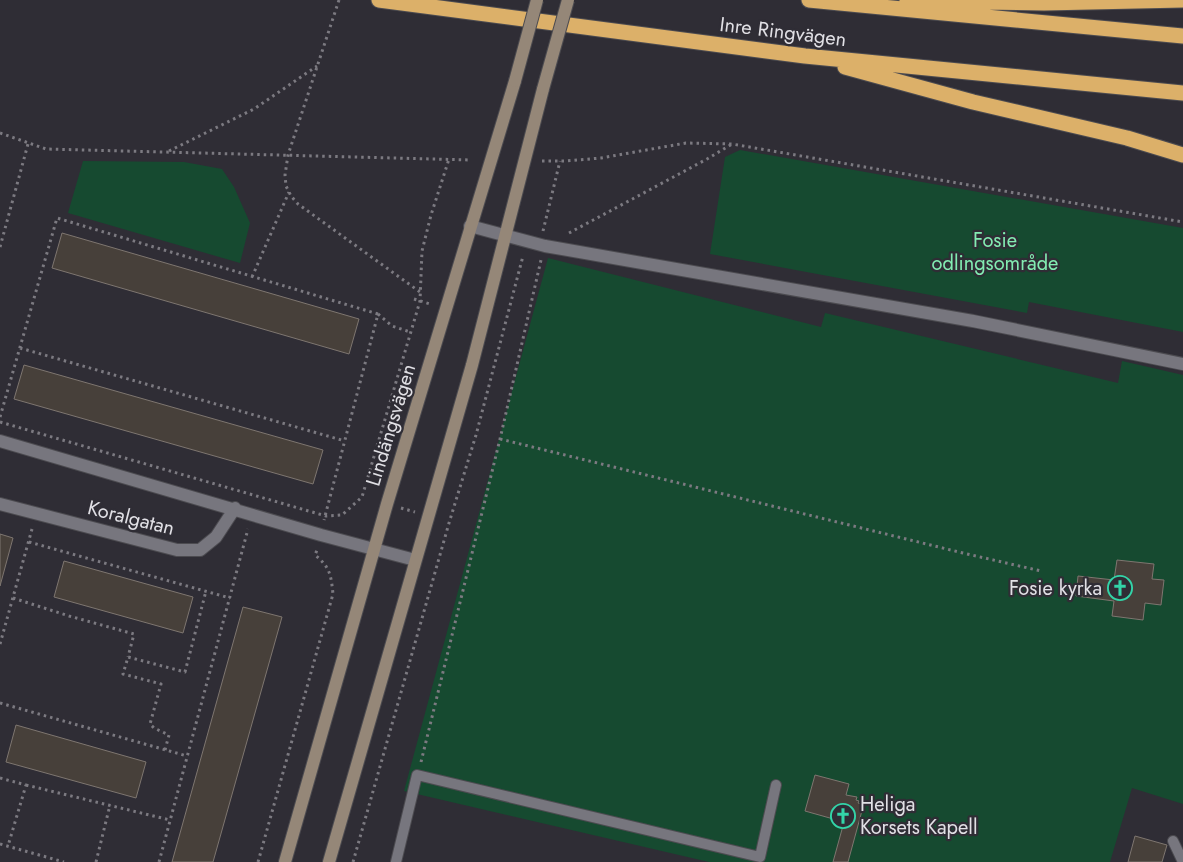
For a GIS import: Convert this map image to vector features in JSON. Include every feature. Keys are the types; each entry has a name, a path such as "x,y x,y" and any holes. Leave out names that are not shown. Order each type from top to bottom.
{"highway":[{"name":"Inre Ringvägen","path":"379,0 805,56 1183,93"},
{"name":"Inre Ringvägen","path":"809,0 1183,36"},
{"path":"854,0 1044,2 1183,0"},
{"path":"805,56 973,102 1127,138 1183,155"}],"street":[{"name":"Lindängsvägen","path":"285,862 387,504 515,81 537,0"},
{"path":"329,862 472,365 504,236 568,0"},
{"path":"470,226 545,246 973,321 1183,364"},
{"name":"Koralgatan","path":"0,441 235,508 321,535 415,560"},
{"name":"Koralgatan","path":"0,504 177,550 200,550 216,538 235,508"}],"lane":[{"path":"396,862 418,775 760,857 776,785"},
{"path":"1173,841 1183,862"}],"path":[{"path":"339,0 288,155 285,175 289,192 298,204 420,293"},
{"path":"167,152 254,109 317,65"},
{"path":"0,133 46,149 471,160"},
{"path":"0,247 28,144"},
{"path":"542,161 600,158 686,144 732,144 1183,222"},
{"path":"353,862 449,523 476,435 524,256 732,144"},
{"path":"0,422 326,516 342,515 362,497 420,301 422,251 431,214 449,159"},
{"path":"418,775 545,246 541,239 560,161"},
{"path":"252,277 289,192"},
{"path":"0,417 57,218 378,314 392,326 410,332"},
{"path":"414,299 430,304"},
{"path":"258,862 333,594 332,577 326,564 315,555 378,314"},
{"path":"20,348 346,441"},
{"path":"500,439 1042,571"},
{"path":"362,497 449,523"},
{"path":"0,644 36,513"},
{"path":"159,862 252,514"},
{"path":"29,542 230,598"},
{"path":"128,657 185,672 206,591"},
{"path":"13,598 134,634 123,674 161,684 150,724 154,728 169,734 165,750"},
{"path":"0,703 187,756"},
{"path":"0,778 170,820"},
{"path":"8,846 26,785"},
{"path":"96,862 110,805"},
{"path":"0,844 64,862"}],"green space":[{"name":"Fosie odlingsområde","path":"740,150 1183,228 1183,332 1029,302 1027,313 710,254 725,157"},
{"path":"83,161 184,162 222,169 234,187 250,223 240,263 68,213"},
{"path":"548,258 821,327 825,313 1118,383 1122,361 1183,375 1183,804 1132,788 1110,862 709,862 404,791"}],"building":[{"path":"62,233 359,319 349,354 52,268"},
{"path":"24,365 323,450 313,484 14,399"},
{"path":"0,534 13,538 0,586"},
{"name":"Fosie kyrka","path":"1117,560 1154,564 1152,579 1164,580 1161,605 1145,603 1143,620 1112,616 1114,601 1076,596 1078,576 1114,580"},
{"path":"64,561 193,597 183,633 54,597"},
{"path":"243,607 282,617 213,862 172,862"},
{"path":"16,725 146,762 136,798 6,762"},
{"name":"Heliga Korsets Kapell","path":"815,775 849,784 846,795 857,797 856,800 863,807 848,862 833,862 844,822 805,811"},
{"path":"1135,836 1167,845 1162,862 1128,862"}],"place":[{"name":"Fosie kyrka","path":"1120,588"},
{"name":"Heliga Korsets Kapell","path":"843,816"}]}
